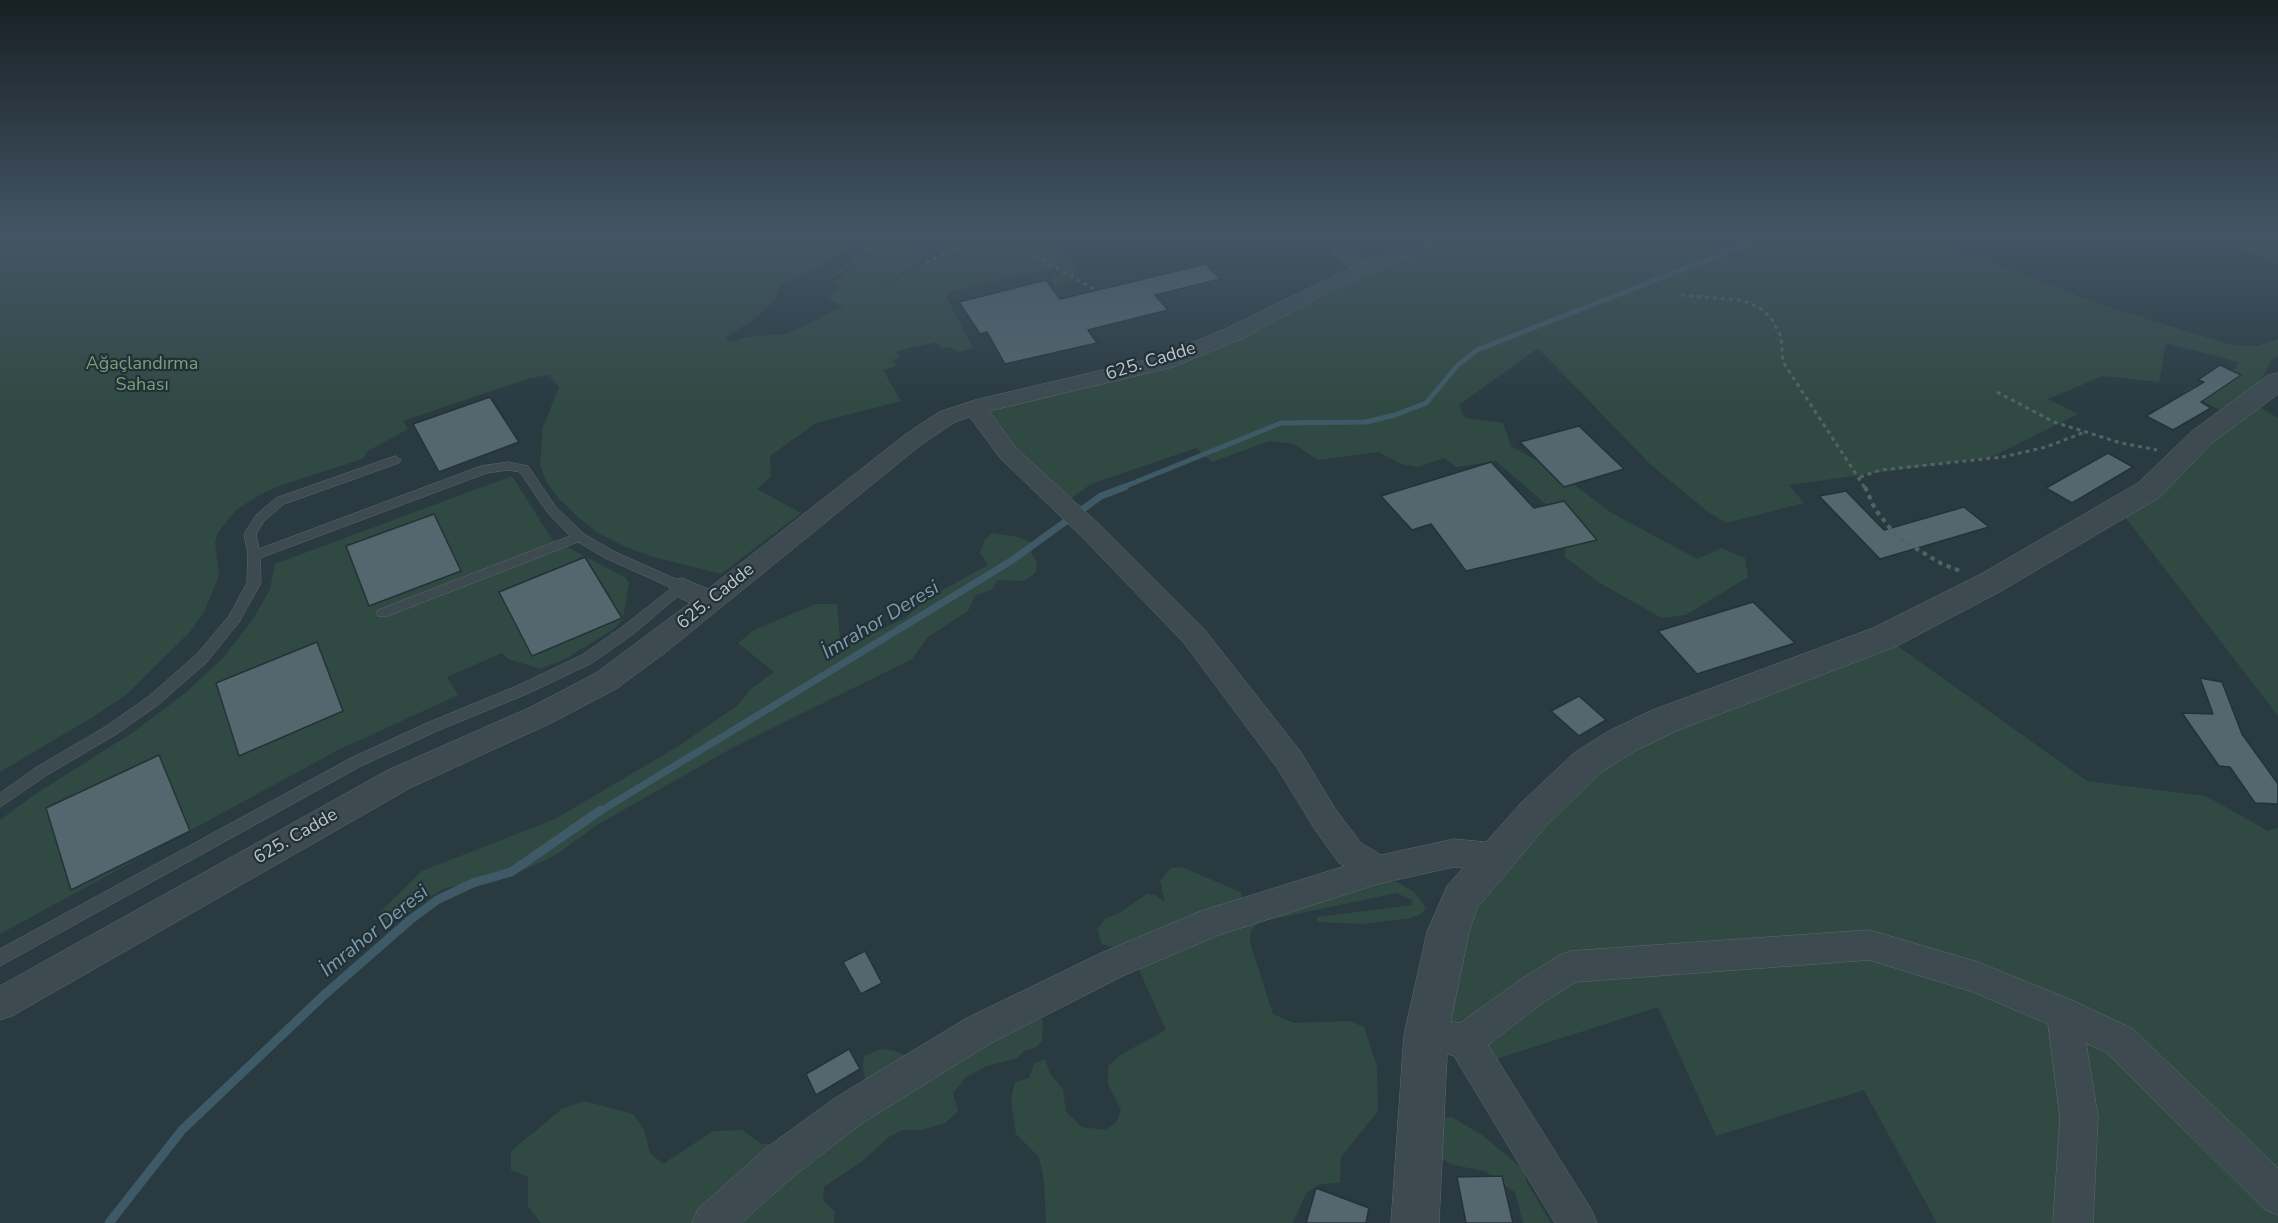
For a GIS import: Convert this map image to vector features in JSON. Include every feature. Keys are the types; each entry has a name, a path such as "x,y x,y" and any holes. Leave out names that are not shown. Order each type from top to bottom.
{"street":[{"name":"625. Cadde","path":"0,1004 399,779 541,715 606,681 656,645 946,417 975,406 1165,362 1235,333 1318,291"},
{"path":"1415,1223 1426,1035 1448,932 1461,898 1534,814 1587,763 1620,742 1663,721 1885,637 1992,582 2149,490 2201,438 2278,381"},
{"path":"975,406 1008,453 1075,516 1194,636 1289,760 1325,819 1350,853 1378,870"},
{"path":"682,587 710,602"},
{"path":"712,1223 780,1162 848,1111 978,1031 1113,964 1213,922 1378,870 1454,852 1495,857"},
{"path":"1426,1035 1465,1041 1532,991 1570,967 1869,945 1978,978 2064,1014 2120,1041 2278,1195"},
{"path":"2064,1014 2079,1117 2073,1223"},
{"path":"1465,1041 1577,1223"}],"lane":[{"path":"0,801 42,771 110,731 153,701 202,657 234,619 254,583 254,556 250,534 260,518 280,501 304,490 395,460"},
{"path":"0,958 356,762 587,659 627,632 682,587 610,555 579,537 551,509 524,469 508,466 485,470 254,556"},
{"path":"383,613 579,537"}],"path":[{"path":"1681,295 1741,300 1759,307 1771,318 1781,336 1783,362 1860,477 1875,510 1897,537 1942,564 1992,582"},
{"path":"1997,392 2054,422 2121,444 2161,451 2190,449"},
{"path":"1860,477 1881,470 2003,457 2046,447 2085,432"}],"green space":[{"name":"Ağaçlandırma Sahası","path":"0,291 778,291 776,299 753,320 725,338 730,343 746,337 786,334 843,307 830,300 834,291 847,291 862,296 850,291 877,291 867,298 878,291 954,291 946,296 973,348 958,352 950,347 942,348 936,342 896,351 899,358 893,360 896,366 883,370 901,401 816,423 770,456 771,476 757,489 801,513 721,574 650,556 624,546 598,533 559,499 547,483 540,466 543,427 559,387 549,375 530,378 403,421 408,429 368,451 362,459 279,486 259,495 236,510 218,532 215,542 219,576 204,612 190,632 126,695 0,772"},
{"path":"1316,291 2066,291 2114,309 2232,345 2257,346 2278,339 2278,357 2272,359 2259,383 2220,410 2183,391 2236,368 2238,362 2166,343 2159,382 2103,376 2048,399 2078,414 1991,457 1789,485 1804,503 1726,523 1707,511 1651,465 1538,348 1459,405 1465,418 1503,423 1511,446 1559,473 1610,512 1697,559 1721,548 1745,558 1748,577 1686,615 1662,618 1598,582 1565,557 1564,520 1496,461 1457,467 1444,458 1418,467 1401,464 1379,452 1318,460 1294,444 1269,441 1212,462 1196,448 1091,484 1062,505 975,407 1165,362"},
{"path":"2250,401 2278,418 2278,716 2118,508"},
{"path":"512,476 552,539 626,578 629,583 623,619 615,628 567,658 541,669 508,659 502,653 447,677 458,695 338,750 0,934 0,820 34,795 132,733 184,694 222,659 254,618 270,589 275,564"},
{"path":"992,533 1018,537 1032,543 1032,554 1037,563 1036,572 1024,581 998,580 992,589 975,596 968,611 928,637 912,659 734,747 597,825 554,856 511,876 445,888 384,925 374,918 422,871 555,819 677,747 737,706 751,689 774,672 738,643 754,630 816,604 837,604 840,638 861,639 905,618 928,598 988,565 980,553 985,539"},
{"path":"1885,637 2087,781 2206,796 2268,831 2278,828 2278,1223 1937,1223 1864,1090 1716,1136 1658,1007 1481,1064 1426,1035 1448,932 1587,763"},
{"path":"1181,867 1241,892 1242,900 1384,881 1397,882 1414,892 1426,907 1421,914 1411,918 1363,924 1317,922 1317,917 1413,905 1411,899 1396,893 1260,922 1251,930 1250,943 1273,1014 1294,1023 1349,1021 1364,1027 1377,1067 1378,1111 1341,1157 1340,1183 1320,1184 1306,1193 1293,1223 1046,1223 1044,1181 1039,1157 1016,1134 1011,1100 1015,1082 1029,1078 1034,1064 1045,1059 1050,1074 1063,1089 1066,1112 1082,1127 1105,1130 1116,1123 1121,1110 1108,1084 1108,1066 1122,1054 1166,1030 1139,970 1148,962 1121,949 1102,944 1097,929 1105,919 1121,912 1147,894 1155,895 1165,902 1160,881 1171,868"},
{"path":"1030,1013 1043,1021 1042,1041 1035,1048 1024,1051 1017,1058 987,1066 966,1077 953,1093 958,1111 945,1123 922,1130 902,1130 889,1137 861,1162 824,1187 823,1200 835,1212 834,1223 541,1223 528,1206 528,1177 511,1170 511,1151 562,1109 584,1101 633,1114 644,1129 650,1153 663,1164 713,1131 742,1130 762,1144 790,1145 865,1082 864,1056 881,1049 895,1051 914,1059"},
{"path":"1452,1117 1482,1135 1524,1170 1527,1183 1551,1223 1523,1223 1515,1192 1485,1171 1453,1165 1434,1154 1439,1118"}],"building":[{"path":"1002,291 1054,291 1060,299 1093,291 1171,291 1155,295 1168,310 1088,330 1097,343 1005,364 987,332 980,334 959,302"},
{"path":"2220,365 2241,375 2201,402 2211,408 2173,430 2146,416 2204,382 2198,380"},
{"path":"490,397 519,442 439,472 413,424"},
{"path":"1579,426 1624,469 1564,487 1520,442"},
{"path":"2108,453 2133,467 2072,503 2046,488"},
{"path":"1491,462 1534,508 1564,501 1597,540 1466,571 1431,524 1412,530 1381,496"},
{"path":"1846,491 1884,530 1964,507 1989,527 1880,559 1819,496"},
{"path":"434,514 461,571 369,606 346,546"},
{"path":"585,557 622,618 532,656 499,592"},
{"path":"1753,602 1795,643 1697,674 1658,631"},
{"path":"317,642 343,711 239,756 216,683"},
{"path":"2200,678 2222,682 2242,734 2278,784 2278,804 2255,803 2230,767 2219,766 2182,713 2213,714"},
{"path":"1579,696 1606,720 1579,736 1551,711"},
{"path":"159,755 190,831 71,890 46,808"},
{"path":"865,951 882,983 861,994 843,962"},
{"path":"849,1049 860,1069 816,1095 806,1074"},
{"path":"1502,1176 1513,1223 1466,1223 1457,1177"},
{"path":"1316,1188 1369,1208 1366,1223 1306,1223"}],"waterway":[{"name":"İmrahor Deresi","path":"1121,488 1281,423 1366,422 1395,415 1426,403 1458,365 1477,350 1627,291"},
{"name":"İmrahor Deresi","path":"599,812 1011,561 1101,496 1125,487"},
{"name":"İmrahor Deresi","path":"109,1223 182,1130 323,996 410,920 437,900 473,883 511,872 601,810"}]}
